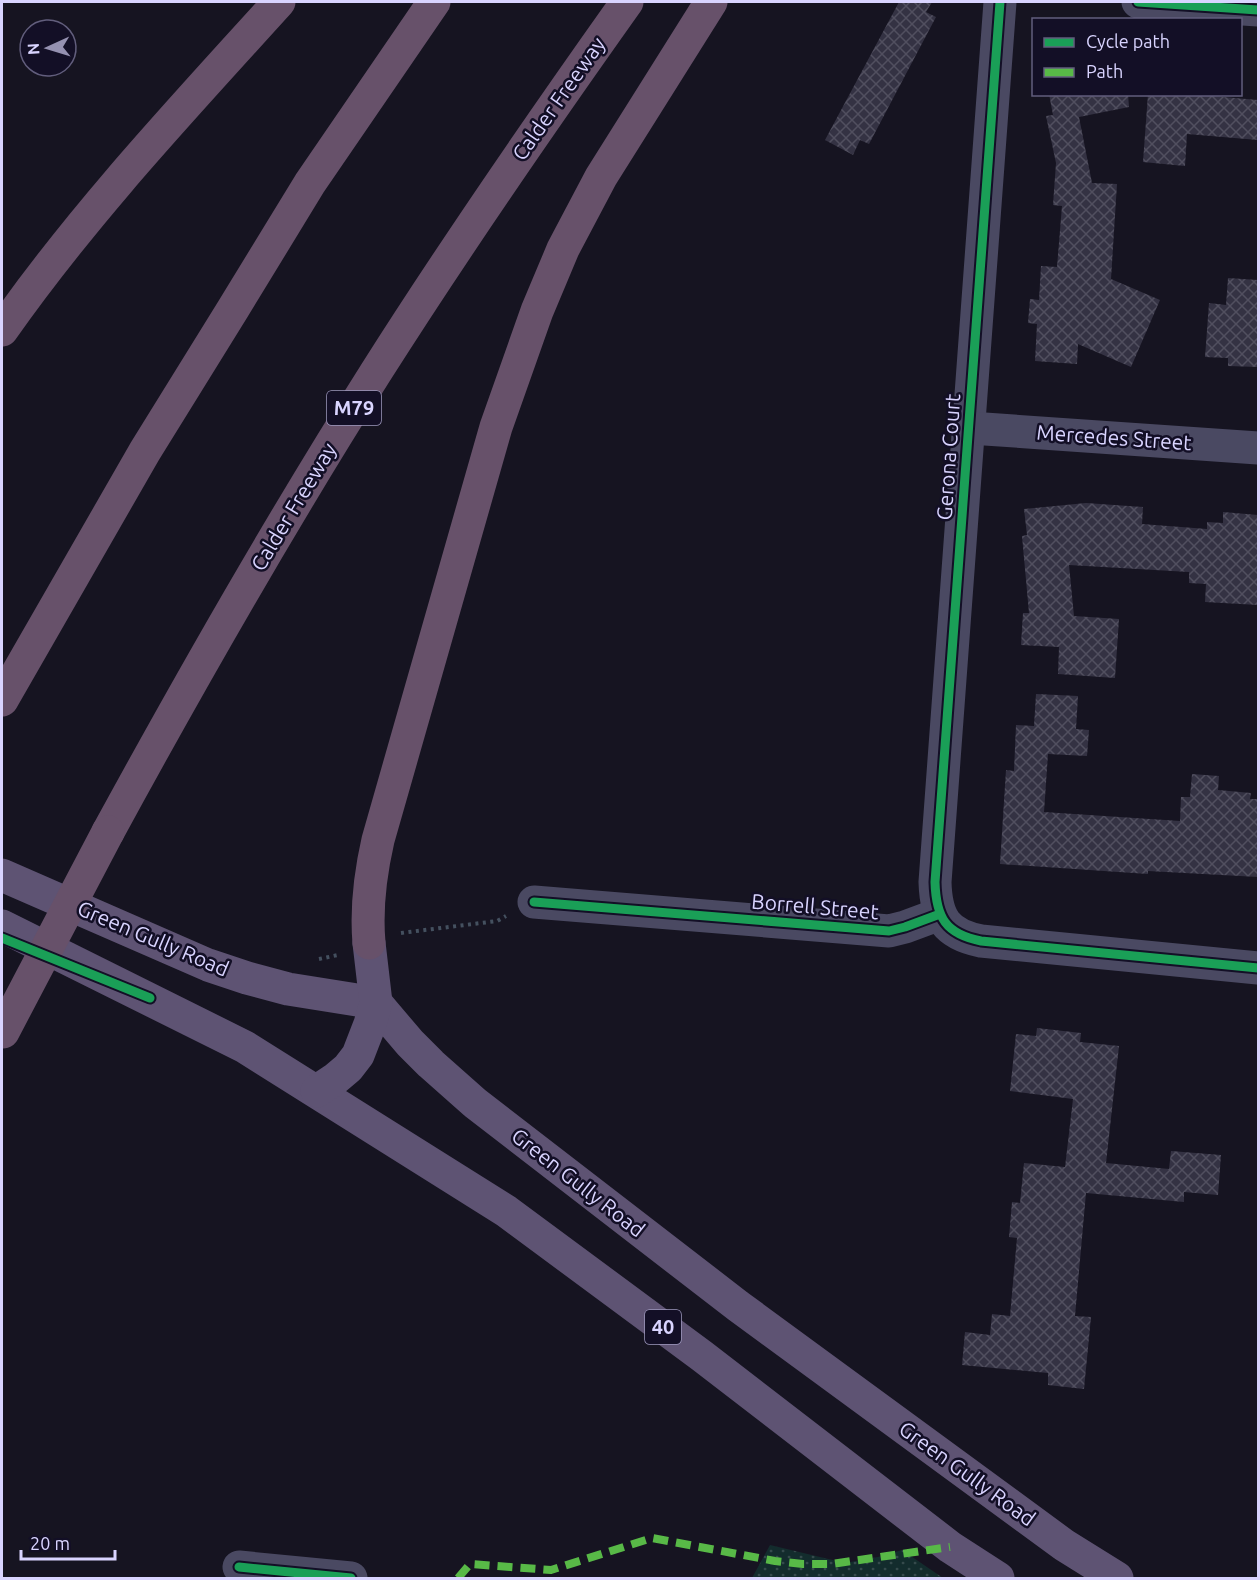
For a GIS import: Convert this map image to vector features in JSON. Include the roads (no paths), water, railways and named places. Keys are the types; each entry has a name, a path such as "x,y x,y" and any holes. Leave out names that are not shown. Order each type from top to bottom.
{"highway":[{"path":"2,330 25,296 85,219 163,129 279,2"},
{"path":"2,700 139,461 310,183 434,2"},
{"name":"Calder Freeway","path":"2,1034 168,723 233,609 374,374 462,238 627,2"},
{"path":"380,939 367,920 371,867 496,427 537,311 563,249 600,177 711,2"}],"main road":[{"name":"Green Gully Road","path":"2,875 208,965 288,989 376,1004 431,1064 475,1103 738,1306 1064,1545 1117,1578"},
{"path":"2,926 245,1047 317,1091 348,1068 358,1055 376,1004 380,939"},
{"name":"40","path":"317,1091 506,1211 702,1356 950,1547 998,1578"}],"street":[{"name":"Gerona Court","path":"940,914 935,882 1000,2"},
{"path":"1138,2 1258,10"},
{"name":"Mercedes Street","path":"970,428 1258,448"},
{"name":"Borrell Street","path":"534,902 889,931 940,914"},
{"path":"940,914 950,929 964,938 981,941 1258,968"},
{"path":"2,938 150,998"},
{"path":"239,1567 351,1578"}]}
